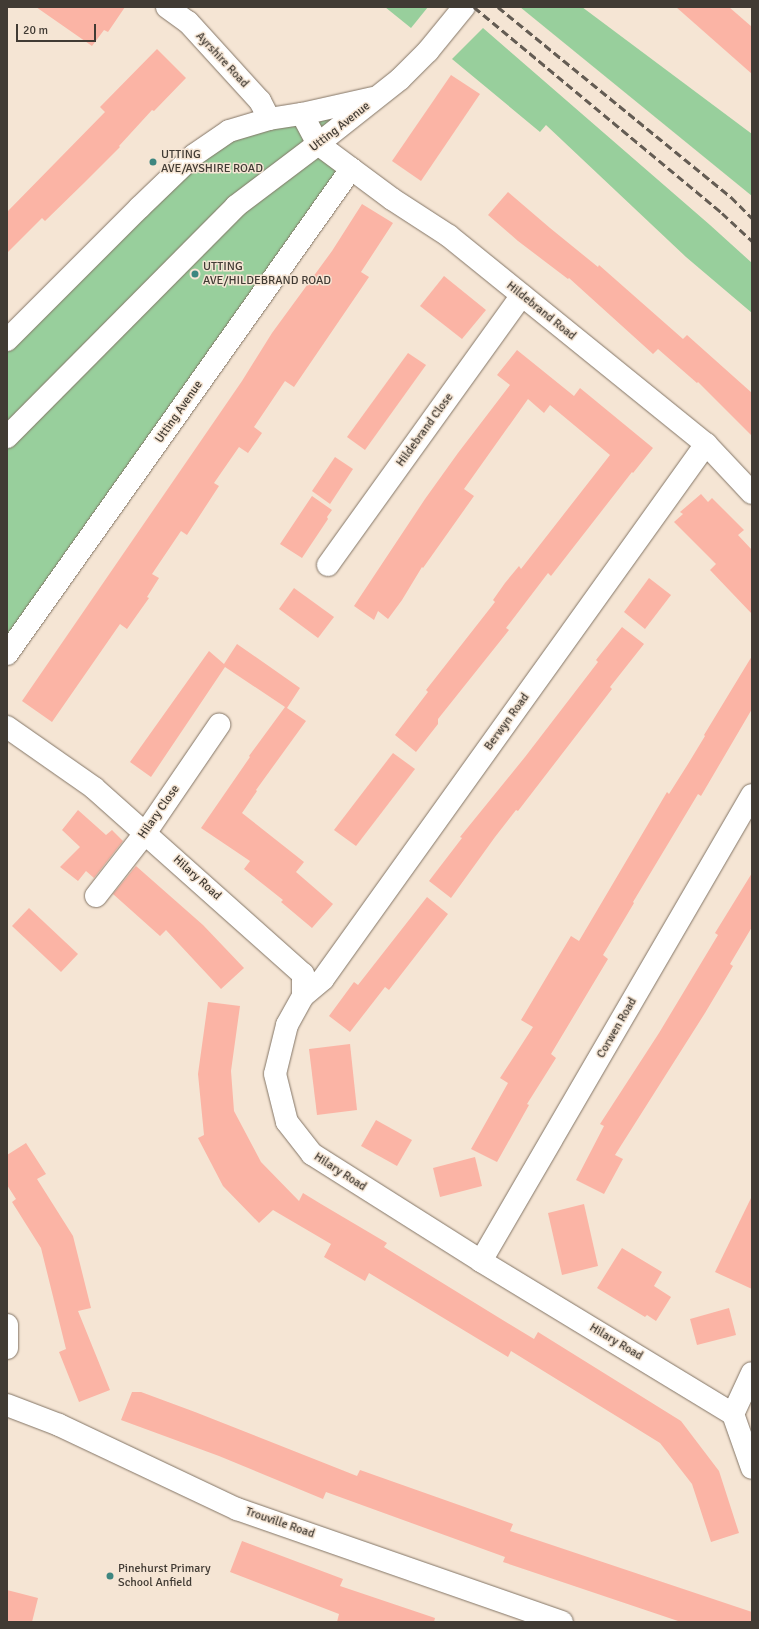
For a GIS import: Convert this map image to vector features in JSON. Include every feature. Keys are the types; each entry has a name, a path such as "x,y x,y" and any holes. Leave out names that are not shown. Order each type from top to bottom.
{"street":[{"name":"Ayrshire Road","path":"167,7 188,22 260,101 269,119"},
{"name":"Utting Avenue","path":"7,437 236,206 400,79 428,50 464,7"},
{"name":"Utting Avenue","path":"7,340 194,155 229,131 269,119 302,114 378,97"},
{"path":"302,114 318,144"},
{"name":"Hildebrand Road","path":"318,144 392,199 449,236 706,444 752,493"},
{"name":"Utting Avenue","path":"7,654 351,169"},
{"name":"Hildebrand Close","path":"328,565 522,296"},
{"name":"Berwyn Road","path":"303,996 323,979 706,444"},
{"name":"Hilary Close","path":"96,896 146,832 219,725"},
{"name":"Hilary Road","path":"7,727 94,788 146,832 303,974 303,996 287,1025 275,1074 287,1122 312,1154 481,1261 733,1414"},
{"name":"Corwen Road","path":"481,1261 752,795"},
{"path":"7,1325 7,1348"},
{"path":"752,1373 733,1414 752,1468"},
{"name":"Trouville Road","path":"7,1405 59,1425 237,1508 562,1622"}],"green space":[{"path":"385,7 428,7 411,28"},
{"path":"520,7 582,7 752,134 752,196"},
{"path":"483,28 752,263 752,313 686,257 546,125 540,132 452,59"},
{"path":"378,97 319,144 351,169 7,654 7,340 229,131"}],"building":[{"path":"36,7 125,7 108,32 104,30 92,46"},
{"path":"676,7 729,7 752,27 752,74"},
{"path":"157,49 186,78 154,111 152,110 119,146 120,147 85,182 45,221 42,218 7,253 7,212 105,112 100,107"},
{"path":"451,75 480,94 421,181 392,161"},
{"path":"508,192 598,267 599,265 683,339 687,335 752,393 752,436 698,382 697,383 658,349 653,354 569,278 568,279 518,241 488,215"},
{"path":"362,204 393,223 361,272 369,277 294,387 285,381 254,427 262,433 248,453 239,447 214,483 219,486 187,535 181,531 152,574 159,578 147,597 149,598 127,629 120,624 52,722 22,701 242,381 272,333 332,251"},
{"path":"444,276 486,310 462,339 420,306"},
{"path":"517,350 574,396 580,388 653,448 633,473 632,472 551,576 548,573 506,628 509,630 438,719 438,724 416,752 395,735 428,692 426,690 495,602 493,600 505,583 519,566 521,569 610,455 550,405 544,413 528,399 464,489 474,496 423,568 422,567 402,600 388,619 378,611 374,620 354,606 425,499 510,385 497,375"},
{"path":"408,353 426,365 365,450 347,437"},
{"path":"335,457 353,469 330,504 312,491"},
{"path":"701,494 708,502 712,498 744,530 738,535 752,550 752,614 710,570 716,564 674,522 683,514 680,512"},
{"path":"312,496 332,510 327,517 328,519 302,558 280,544"},
{"path":"649,578 671,595 645,629 624,612"},
{"path":"294,588 334,617 318,638 279,609"},
{"path":"622,627 644,644 610,687 612,689 518,811 516,810 495,837 451,898 429,881 462,838 460,837 525,757 598,662 596,660"},
{"path":"237,644 300,688 287,708 306,721 256,790 257,791 242,813 304,862 296,872 333,904 312,928 281,902 283,900 244,869 250,861 201,828 250,757 249,756 285,707 225,667 151,777 130,762 209,651 224,664"},
{"path":"752,656 752,709 701,796 698,794 603,955 608,959 551,1054 556,1058 527,1104 529,1105 497,1162 471,1149 508,1083 500,1078 533,1027 521,1020 571,936 579,941 667,792 669,794 688,764"},
{"path":"393,753 415,769 356,846 334,830"},
{"path":"78,810 106,835 112,830 123,841 94,878 86,871 78,881 60,867 80,847 62,830"},
{"path":"136,866 203,925 244,968 221,989 166,930 160,936 113,894"},
{"path":"752,873 752,927 730,964 733,966 705,1013 615,1155 623,1159 604,1194 576,1180 604,1126 600,1124 659,1033 718,935 715,933"},
{"path":"427,897 448,914 389,990 385,987 350,1032 329,1016 354,982 358,985"},
{"path":"29,908 78,954 61,972 12,926"},
{"path":"208,1002 240,1006 231,1071 234,1111 261,1162 299,1201 303,1193 387,1243 384,1247 534,1339 538,1332 681,1421 719,1471 739,1533 711,1542 692,1484 660,1443 511,1351 508,1357 369,1273 365,1281 324,1257 331,1244 273,1210 259,1223 223,1186 198,1138 204,1135 198,1074"},
{"path":"350,1044 357,1110 317,1115 309,1049"},
{"path":"376,1120 412,1140 397,1166 361,1146"},
{"path":"26,1143 46,1174 37,1179 73,1236 91,1308 78,1311 110,1390 79,1402 59,1352 66,1349 41,1248 12,1202 16,1199 7,1185 7,1155"},
{"path":"475,1157 482,1186 440,1197 433,1168"},
{"path":"752,1196 752,1289 715,1272"},
{"path":"584,1204 598,1266 562,1275 548,1213"},
{"path":"622,1248 662,1272 654,1286 671,1297 656,1321 647,1315 645,1317 597,1288"},
{"path":"729,1308 736,1335 697,1345 690,1319"},
{"path":"132,1392 141,1392 195,1412 357,1476 360,1470 513,1524 510,1531 752,1612 752,1622 681,1622 503,1562 505,1557 326,1492 323,1499 219,1456 121,1420"},
{"path":"242,1541 343,1579 340,1586 435,1618 434,1622 337,1622 339,1614 230,1572"},
{"path":"7,1590 38,1598 32,1622 7,1622"}],"railway":[{"path":"474,7 722,213 752,241"},
{"path":"498,7 731,197 752,218"}],"place":[{"name":"UTTING AVE/AYSHIRE ROAD","path":"153,162"},
{"name":"UTTING AVE/HILDEBRAND ROAD","path":"195,274"},
{"name":"Pinehurst Primary School Anfield","path":"110,1576"}]}
